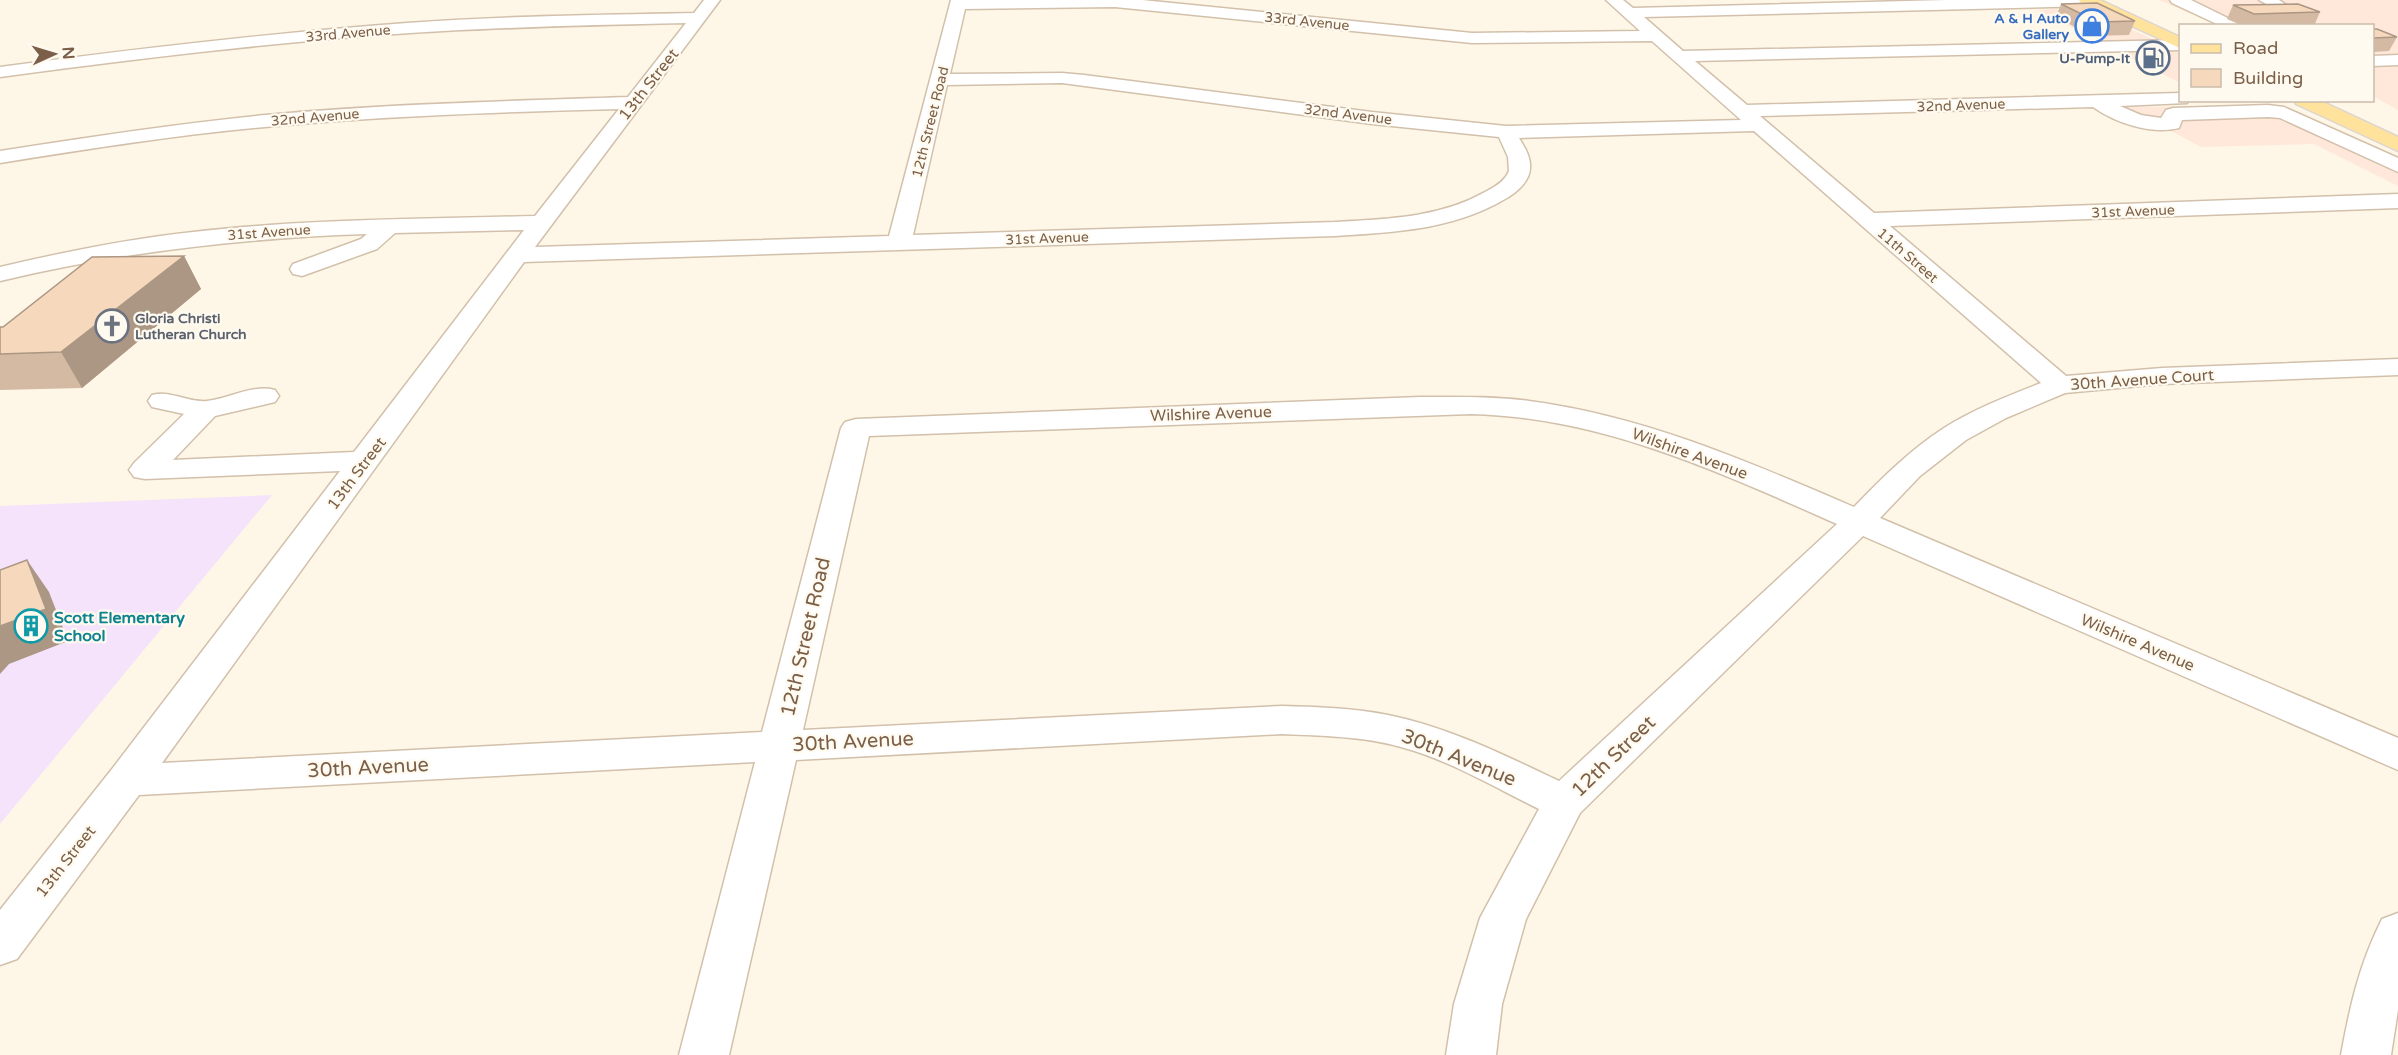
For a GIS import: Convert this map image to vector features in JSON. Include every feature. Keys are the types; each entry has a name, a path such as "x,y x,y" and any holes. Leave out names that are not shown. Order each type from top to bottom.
{"main road":[{"path":"2119,0 2179,29"},
{"path":"2089,1 2132,11 2179,29"},
{"path":"2089,1 2179,43"},
{"path":"2307,102 2398,145"},
{"path":"2345,102 2398,126"}],"street":[{"name":"11th Street","path":"1614,0 2060,385"},
{"path":"2178,0 2232,24"},
{"path":"2267,0 2286,10"},
{"path":"1629,13 2089,1"},
{"name":"33rd Avenue","path":"959,2 1115,2 1472,39 1656,36"},
{"name":"12th Street Road","path":"899,243 959,2"},
{"name":"33rd Avenue","path":"0,72 176,50 338,34 705,9"},
{"name":"13th Street","path":"0,945 127,780 517,255 705,9"},
{"path":"1678,56 2179,44"},
{"path":"2374,61 2398,60"},
{"name":"32nd Avenue","path":"940,80 1062,78 1084,80 1372,118 1506,132 2096,101 2179,99"},
{"path":"2096,101 2133,122 2150,125 2172,124 2173,114 2268,111 2295,117 2398,166"},
{"name":"32nd Avenue","path":"0,156 205,128 300,118 454,108 633,103"},
{"name":"31st Avenue","path":"517,255 1335,230 1408,224 1468,210 1487,202 1508,187 1517,176 1520,167 1517,153 1506,132"},
{"path":"2340,138 2398,145"},
{"name":"31st Avenue","path":"1867,220 2398,201"},
{"name":"31st Avenue","path":"0,274 137,245 290,230 542,223"},
{"path":"302,269 369,244 388,227"},
{"path":"369,244 387,263"},
{"name":"30th Avenue Court","path":"1859,522 1909,469 1955,434 1996,412 2060,385 2162,376 2398,367"},
{"path":"162,401 205,410 265,396"},
{"name":"Wilshire Avenue","path":"856,428 1290,409 1420,406 1502,407 1585,420 1648,434 1716,459 2398,755"},
{"path":"205,410 145,470 365,461"},
{"name":"12th Street Road","path":"704,1055 856,428"},
{"name":"12th Street","path":"1471,1055 1478,1004 1503,918 1564,802 1859,522"},
{"name":"30th Avenue","path":"127,780 1282,720 1339,722 1404,733 1454,751 1564,802"},
{"path":"2366,1055 2376,995 2398,933"}],"shaded area":[{"path":"2159,0 2398,0 2398,110 2374,97 2374,24 2215,24"},
{"path":"2084,7 2179,52 2179,82 2038,10"},
{"path":"2266,106 2300,113 2398,159 2398,186 2314,144 2201,147 2126,107"},
{"path":"272,495 0,824 0,506"}],"building":[{"path":"2097,3 2135,21 2098,22 2061,4"},
{"path":"2298,4 2320,12 2254,14 2233,5"},
{"path":"2374,29 2377,29 2397,37 2374,38"},
{"path":"184,256 61,352 0,354 0,327 3,327 92,257"},
{"path":"27,560 46,609 0,626 0,570"}],"place":[{"name":"A & H Auto Gallery","path":"2092,26"},
{"name":"U-Pump-It","path":"2153,58"},
{"name":"Gloria Christi Lutheran Church","path":"112,326"},
{"name":"Scott Elementary School","path":"31,626"}]}
